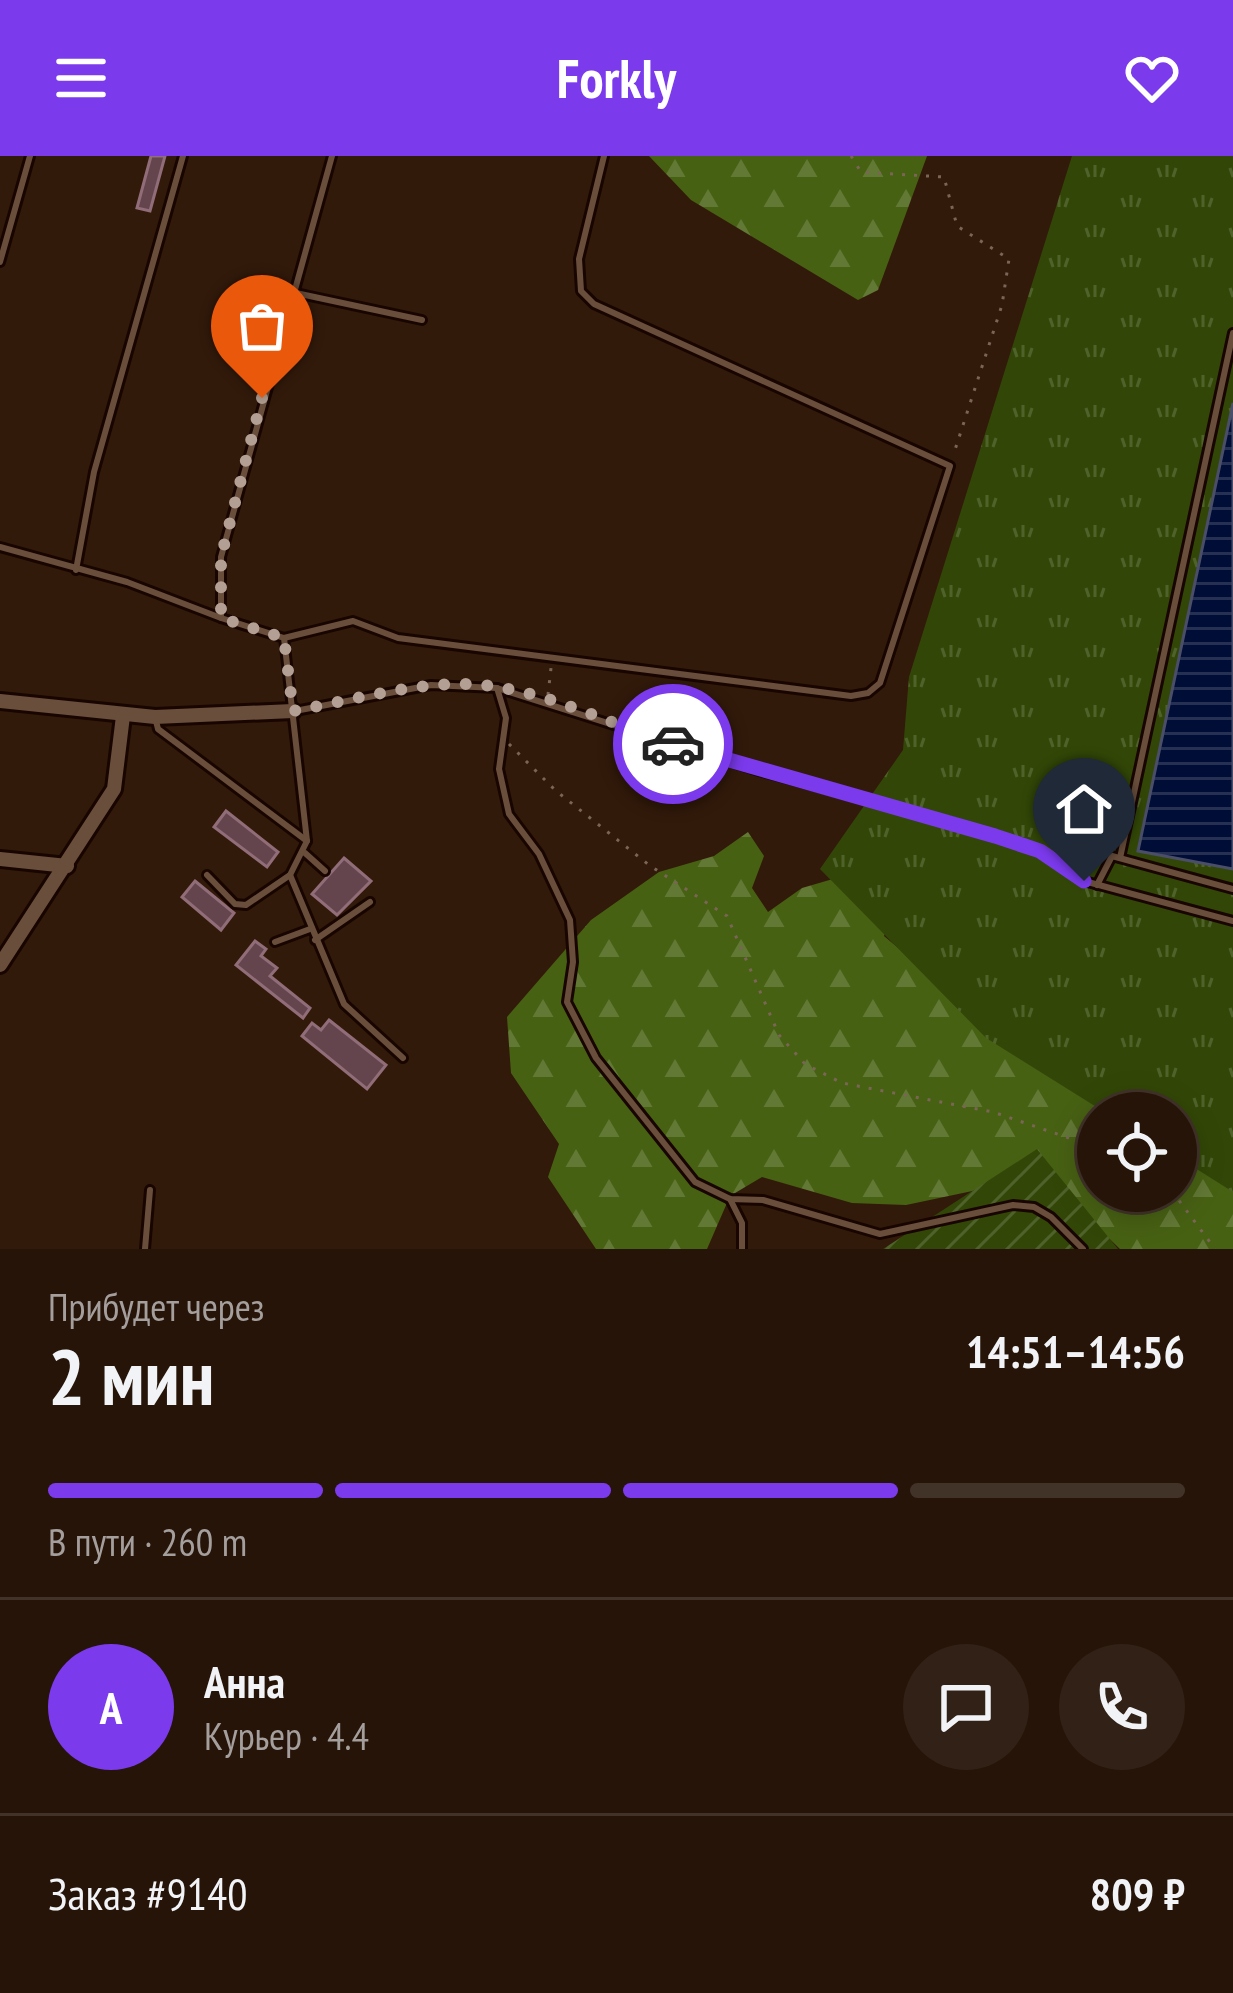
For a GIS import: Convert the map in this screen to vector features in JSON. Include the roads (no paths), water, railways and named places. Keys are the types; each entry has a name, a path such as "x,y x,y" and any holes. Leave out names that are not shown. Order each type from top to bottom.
{"street":[{"path":"0,701 123,716 293,711"},
{"path":"0,965 114,789 123,716"},
{"path":"0,859 67,866"}],"lane":[{"path":"0,262 30,156"},
{"path":"76,570 94,472 183,156"},
{"path":"221,618 221,557 229,517 332,156"},
{"path":"0,547 127,582 284,638 353,621 398,638 851,697 868,693 892,662 950,466 594,304 581,291 579,259 604,156"},
{"path":"291,292 422,320"},
{"path":"1120,858 1233,332"},
{"path":"207,875 241,906 290,875 305,853 308,841 284,638"},
{"path":"293,711 431,685 497,688 759,771 995,836 1040,851 1073,876 1097,885 1233,921"},
{"path":"497,688 506,718 499,770 509,814 539,854 570,920 573,962 567,1002 596,1058 684,1170 730,1198 763,1200 880,1234 1012,1205 1034,1207 1083,1249"},
{"path":"155,717 158,729 308,841"},
{"path":"305,853 325,871"},
{"path":"1097,885 1112,856 1233,889"},
{"path":"290,875 344,1004 403,1058"},
{"path":"315,940 370,902"},
{"path":"275,942 310,929"},
{"path":"145,1249 150,1190"},
{"path":"730,1198 742,1223 742,1249"}],"water":[{"path":"1233,403 1233,869 1138,851"}]}
